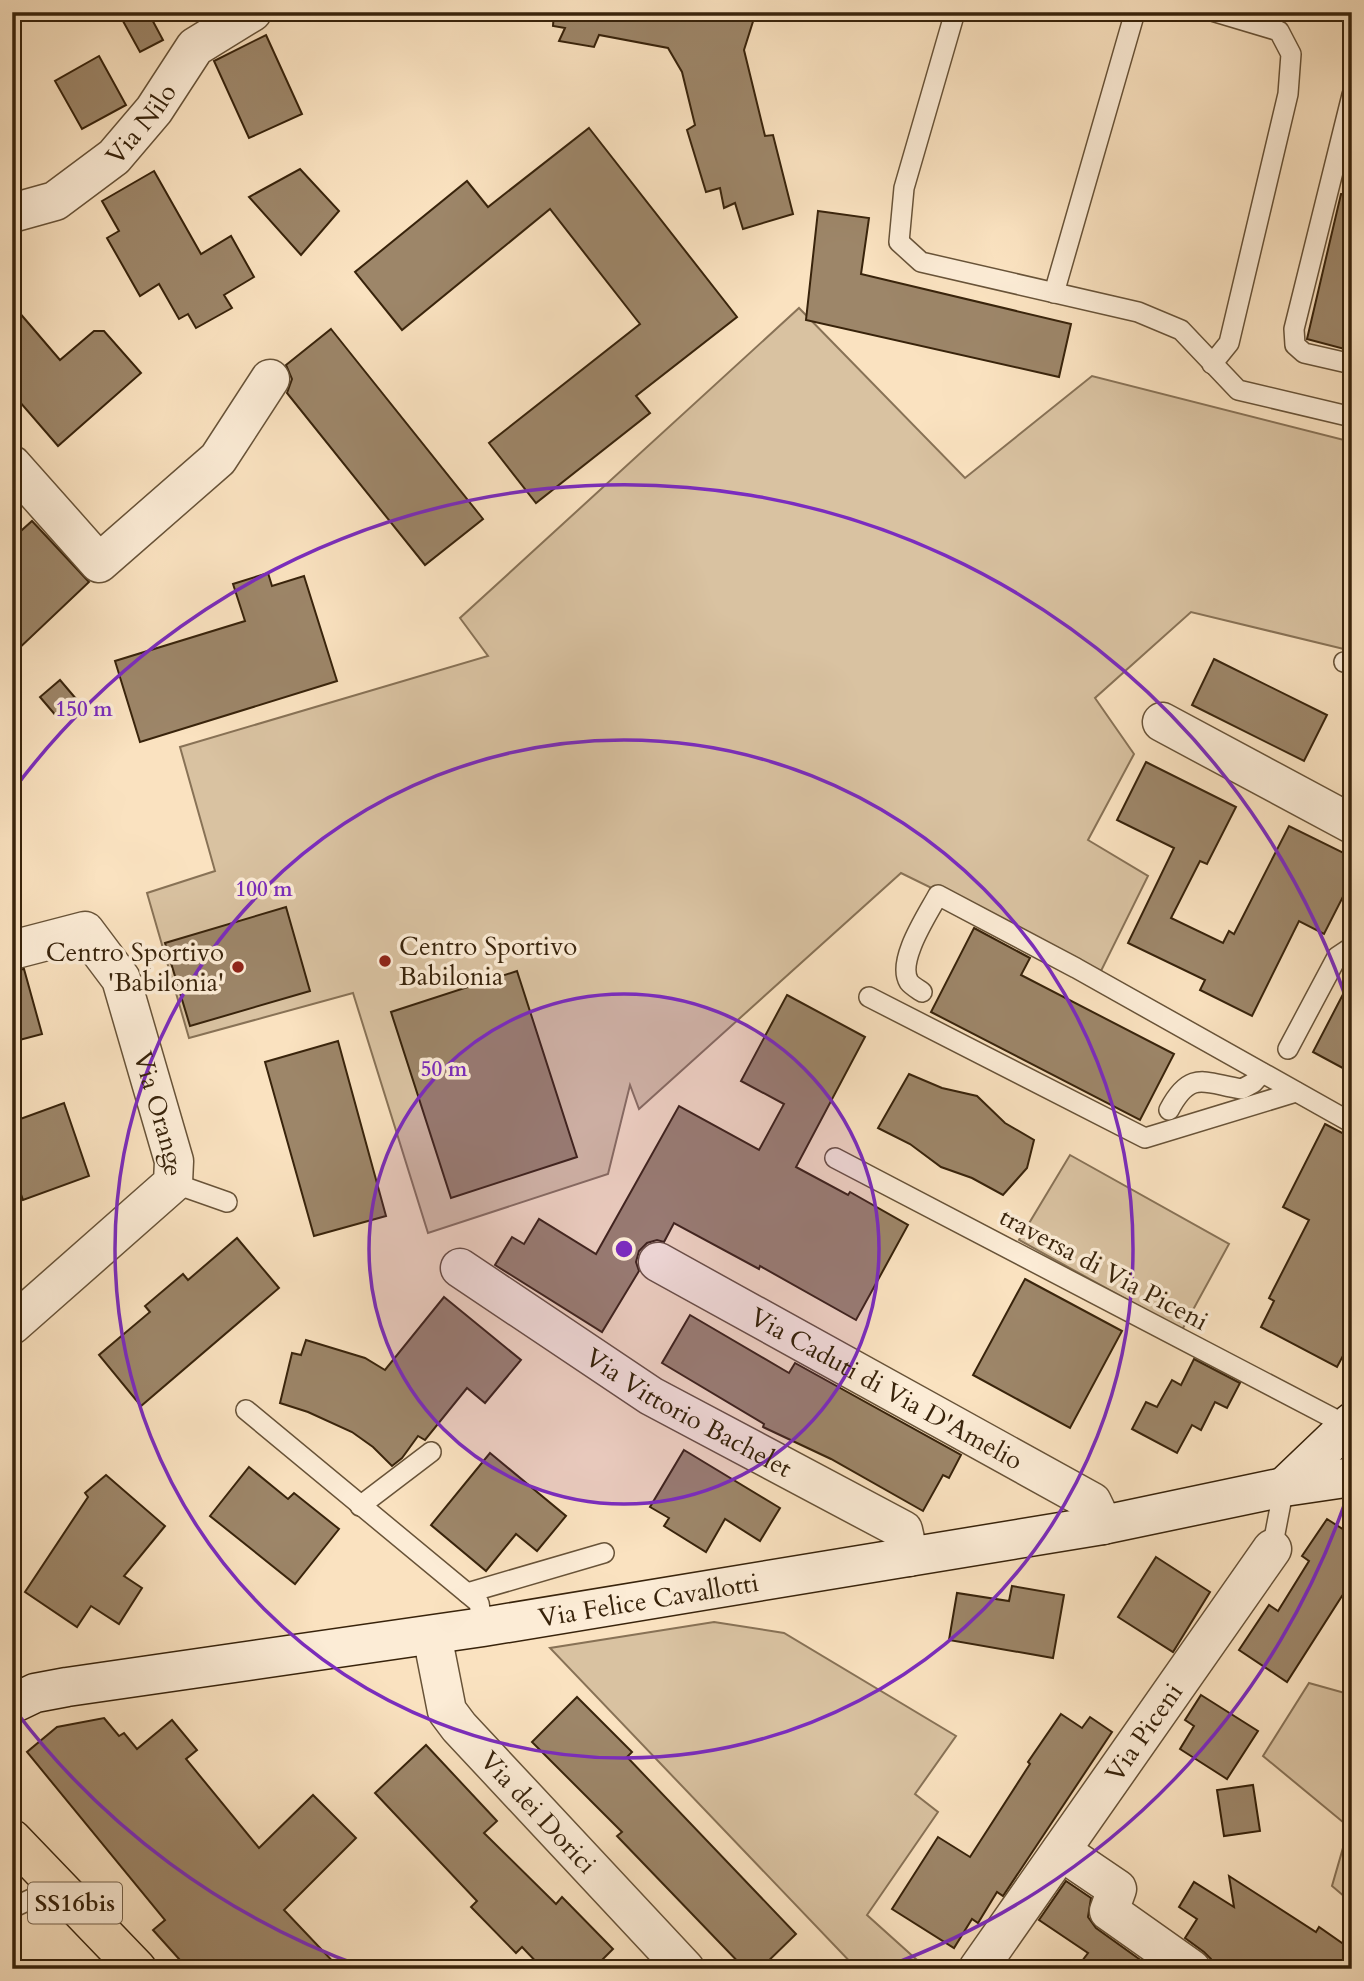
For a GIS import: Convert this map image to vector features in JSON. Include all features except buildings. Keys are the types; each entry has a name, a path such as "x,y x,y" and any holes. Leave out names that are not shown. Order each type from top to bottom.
{"main road":[{"name":"SS16bis","path":"12,1839 137,1969"}],"street":[{"name":"Via Nilo","path":"12,213 55,201 114,157 153,110 195,47 253,12"},
{"path":"12,465 99,563 218,459 270,379"},
{"path":"1162,722 1352,824"},
{"name":"Via Orange","path":"12,950 85,931 121,979 174,1161 173,1183 12,1325"},
{"name":"Via Caduti di Via D'Amelio","path":"658,1262 1092,1502 1103,1525"},
{"name":"Via Vittorio Bachelet","path":"460,1268 651,1396 904,1530 909,1557"},
{"path":"1284,1487 1350,1424"},
{"name":"Via Felice Cavallotti","path":"12,1704 35,1693 67,1687 483,1627 1103,1525 1284,1487 1352,1477"},
{"name":"Via Piceni","path":"995,1964 1061,1851 1272,1549"},
{"name":"Via dei Dorici","path":"432,1635 447,1711 468,1737 685,1969"},
{"path":"1061,1851 1117,1889 1109,1911 1191,1969"}],"lane":[{"path":"955,12 904,188 899,242 921,262 1139,312 1181,330 1238,390 1352,417"},
{"path":"1054,293 1135,12"},
{"path":"1212,364 1229,343 1288,94 1291,54 1279,31 1215,12"},
{"path":"1352,95 1294,329 1294,345 1304,353 1352,364"},
{"path":"922,992 909,982 906,962 938,895 1076,968 1352,1123"},
{"path":"1288,1049 1337,957 1352,947"},
{"path":"869,997 1145,1138 1296,1092"},
{"path":"1169,1110 1181,1091 1198,1081 1210,1081 1242,1089 1253,1083 1262,1073"},
{"name":"traversa di Via Piceni","path":"835,1158 1350,1424"},
{"path":"173,1183 227,1202"},
{"path":"246,1410 478,1603 483,1627"},
{"path":"360,1506 431,1452"},
{"name":"Via Piceni","path":"1272,1549 1284,1487"},
{"path":"467,1593 604,1553"},
{"path":"12,1908 58,1886"}],"shaded area":[{"path":"799,308 965,478 1092,376 1352,442 1352,651 1191,612 1095,698 1134,754 1088,840 1148,876 1101,971 901,873 639,1109 630,1085 608,1174 428,1233 353,993 189,1038 147,893 215,871 180,747 488,656 460,618"},
{"path":"1070,1155 1229,1244 1182,1330 1019,1240"},
{"path":"714,1622 784,1633 956,1736 915,1794 938,1812 867,1915 927,1969 857,1969 550,1648"},
{"path":"1309,1683 1352,1695 1352,1903 1332,1886 1349,1827 1263,1756"}],"place":[{"name":"Centro Sportivo Babilonia","path":"385,961"},
{"name":"Centro Sportivo 'Babilonia'","path":"238,967"}]}
